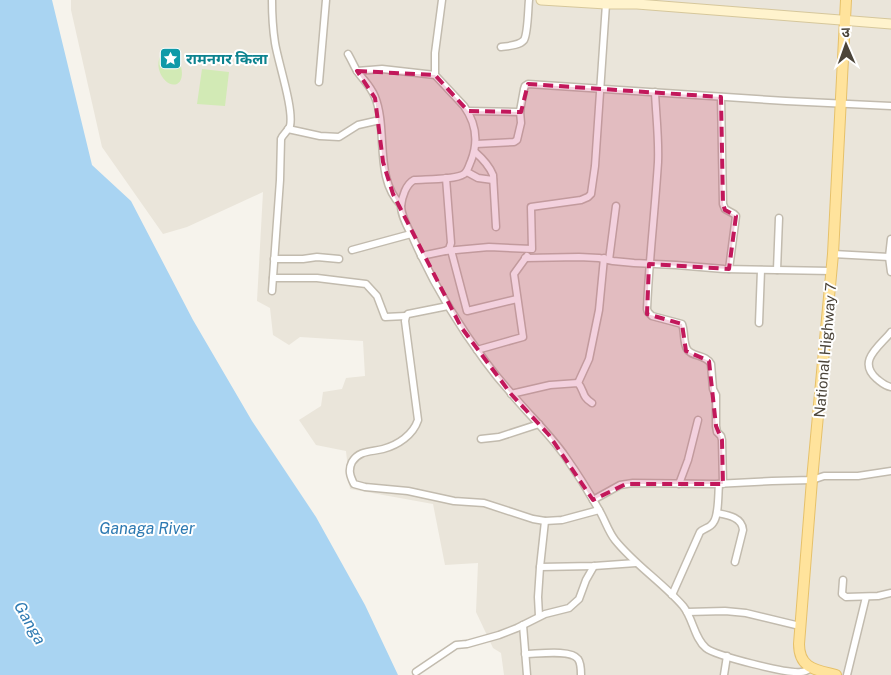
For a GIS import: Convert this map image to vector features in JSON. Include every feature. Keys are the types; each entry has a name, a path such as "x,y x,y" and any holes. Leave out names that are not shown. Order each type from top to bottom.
{"main road":[{"path":"541,0 606,4 637,2 891,24"},
{"name":"National Highway 7","path":"811,668 802,660 800,654 800,626 832,271 846,0"},
{"path":"811,668 836,675"}],"street":[{"path":"272,0 274,41 290,112 290,126 281,139 272,291"},
{"path":"319,82 326,0"},
{"path":"401,205 406,187 410,182 463,175 467,172 475,152 474,126 468,111 435,74 435,53 442,0"},
{"path":"501,48 519,44 524,40 529,0"},
{"path":"478,350 523,337 514,274 532,249 531,207 581,200 591,194 595,166 606,4"},
{"path":"348,54 357,71 369,84 375,98 380,120 383,162 393,194 401,205 407,225 421,256 448,306 461,327 511,394 550,435 566,457 599,510 616,542 636,563 672,595 687,612 700,641 711,651 777,672 799,674 811,668"},
{"path":"357,71 382,69 435,74"},
{"path":"476,144 514,142 518,140 521,123 520,111 524,89 528,84 891,106"},
{"path":"655,92 658,160 647,309 652,316 682,324 688,352 704,358 711,364 713,389 716,395 716,426 722,440 721,484 715,522 700,532 672,595"},
{"path":"721,97 723,204 725,209 736,216 729,269"},
{"path":"468,111 520,111"},
{"path":"288,130 320,136 339,137 358,125 380,120"},
{"path":"475,152 491,169 496,227"},
{"path":"467,172 478,178 493,180"},
{"path":"446,178 451,243 448,250 467,311 517,299"},
{"path":"578,383 589,359 616,206"},
{"path":"777,270 779,218"},
{"path":"352,250 411,234"},
{"path":"891,239 888,257 891,272"},
{"path":"421,256 448,250 489,247 532,249"},
{"path":"833,254 888,257"},
{"path":"525,258 564,256 606,259 634,264 729,269 832,271"},
{"path":"274,259 317,257 339,259"},
{"path":"759,323 761,270"},
{"path":"273,278 317,278 366,284 377,296 385,317 406,316 448,306"},
{"path":"406,316 404,321 418,420 412,432 404,439 384,449 358,454 349,467 350,476 354,484 365,487 408,491 454,501 484,503 545,521 562,520 599,510"},
{"path":"891,332 874,350 869,364 872,374 885,385 891,387"},
{"path":"511,394 550,385 578,383"},
{"path":"578,383 585,397 592,403"},
{"path":"678,484 688,460 698,420"},
{"path":"481,439 499,438 539,424"},
{"path":"593,500 620,485 626,484 721,484 812,480 824,476 858,476 891,471"},
{"path":"717,514 728,515 743,526 735,562"},
{"path":"539,616 538,597 545,521"},
{"path":"540,567 636,563"},
{"path":"416,672 456,645 468,644 498,635 539,616 569,608 578,599 594,566"},
{"path":"843,580 842,594 844,596 866,597 891,593"},
{"path":"847,675 866,597"},
{"path":"687,612 725,611 746,613 800,626"},
{"path":"523,625 527,675"},
{"path":"525,654 564,653 573,655 580,662 581,675"},
{"path":"724,675 727,656"}],"highlighted area":[{"path":"357,71 435,75 468,111 521,112 528,84 721,97 723,204 725,210 736,216 729,269 649,264 647,314 682,324 686,351 709,361 716,426 722,440 723,484 626,484 593,500 549,435 511,394 461,327 393,194 383,162 375,98"}],"shaded area":[{"path":"71,0 891,0 891,675 504,675 501,653 493,648 476,612 478,563 445,565 433,504 350,489 346,451 316,445 299,420 321,406 323,392 342,389 346,378 365,376 363,341 300,337 289,345 273,335 270,308 257,301 263,192 187,227 163,234 102,147 71,10"}],"green space":[{"path":"166,50 173,52 180,63 182,78 177,84 167,82 160,73 159,61 161,55"},
{"path":"202,69 229,72 225,106 197,104"}],"water":[{"name":"Ganaga River","path":"0,0 52,0 92,165 131,201 193,320 252,421 316,517 365,605 398,675 0,675"}],"place":[{"name":"रामनगर किला","path":"170,58"}],"water label":[{"name":"Ganga","path":"30,623"}]}
